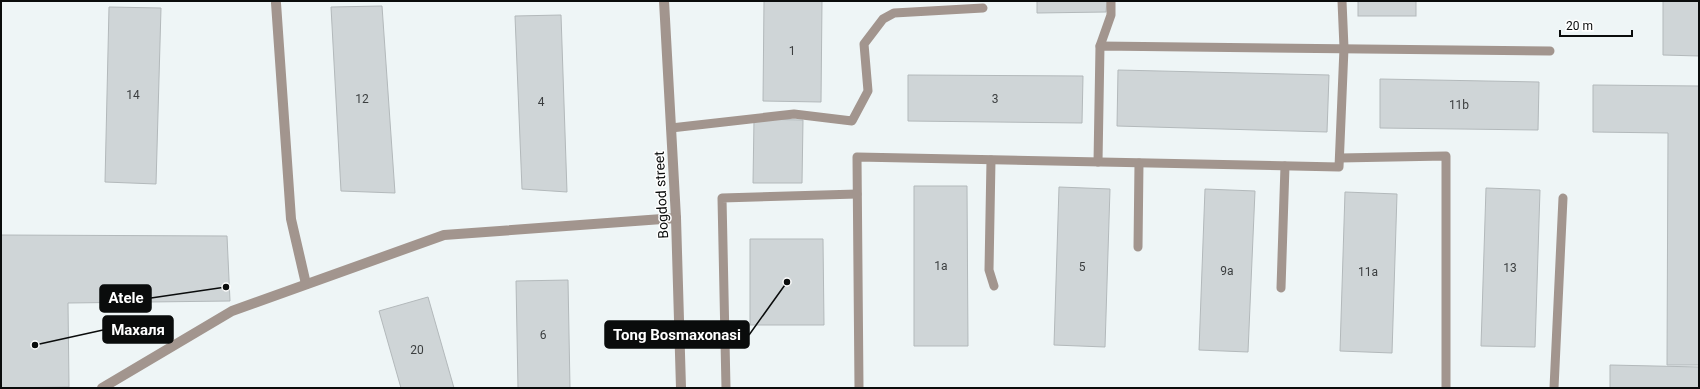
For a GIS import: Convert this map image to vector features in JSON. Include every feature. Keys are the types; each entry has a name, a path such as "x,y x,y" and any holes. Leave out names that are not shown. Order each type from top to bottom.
{"street":[{"name":"Bogdod street","path":"664,1 676,218 681,388"},
{"path":"276,4 291,219 306,284"},
{"path":"102,388 232,310 444,235 676,218"}],"lane":[{"path":"1098,162 1100,46 1111,15 1111,1"},
{"path":"859,388 857,157 1339,167 1344,48 1342,1"},
{"path":"671,128 794,114 852,121 868,91 864,44 883,19 894,13 983,8"},
{"path":"1100,46 1550,51"},
{"path":"1340,158 1446,156 1446,388"},
{"path":"991,160 989,270 994,286"},
{"path":"1138,247 1139,163"},
{"path":"1281,288 1285,166"},
{"path":"726,388 722,198 857,194"},
{"path":"1554,388 1564,198"}],"building":[{"path":"764,1 822,1 821,102 763,101"},
{"path":"1037,1 1107,1 1106,12 1037,13"},
{"path":"1358,1 1416,1 1416,16 1358,16"},
{"path":"1663,1 1699,1 1699,56 1663,55"},
{"path":"382,6 395,193 341,191 331,7"},
{"path":"109,7 161,8 156,184 105,182"},
{"path":"561,15 567,192 522,189 515,16"},
{"path":"1118,70 1329,75 1327,132 1117,126"},
{"path":"908,75 1083,76 1082,123 908,121"},
{"path":"1380,79 1539,82 1538,130 1380,128"},
{"path":"1593,85 1699,86 1699,365 1667,365 1668,133 1593,132"},
{"path":"754,119 803,120 802,183 753,183"},
{"path":"914,186 967,186 968,346 914,346"},
{"path":"1059,187 1110,189 1105,347 1054,345"},
{"path":"1486,188 1540,190 1535,347 1481,346"},
{"path":"1205,189 1255,191 1248,352 1199,350"},
{"path":"1345,192 1397,194 1392,353 1340,351"},
{"path":"1,235 227,236 230,301 68,303 69,387 1,388"},
{"path":"750,239 823,239 824,325 750,325"},
{"path":"568,280 570,388 518,388 516,281"},
{"path":"428,297 454,388 401,388 379,311"},
{"path":"1610,365 1699,367 1699,388 1610,388"}],"place":[{"name":"Tong Bosmaxonasi","path":"787,282"},
{"name":"Atele","path":"226,287"},
{"name":"Махаля","path":"35,345"}]}
